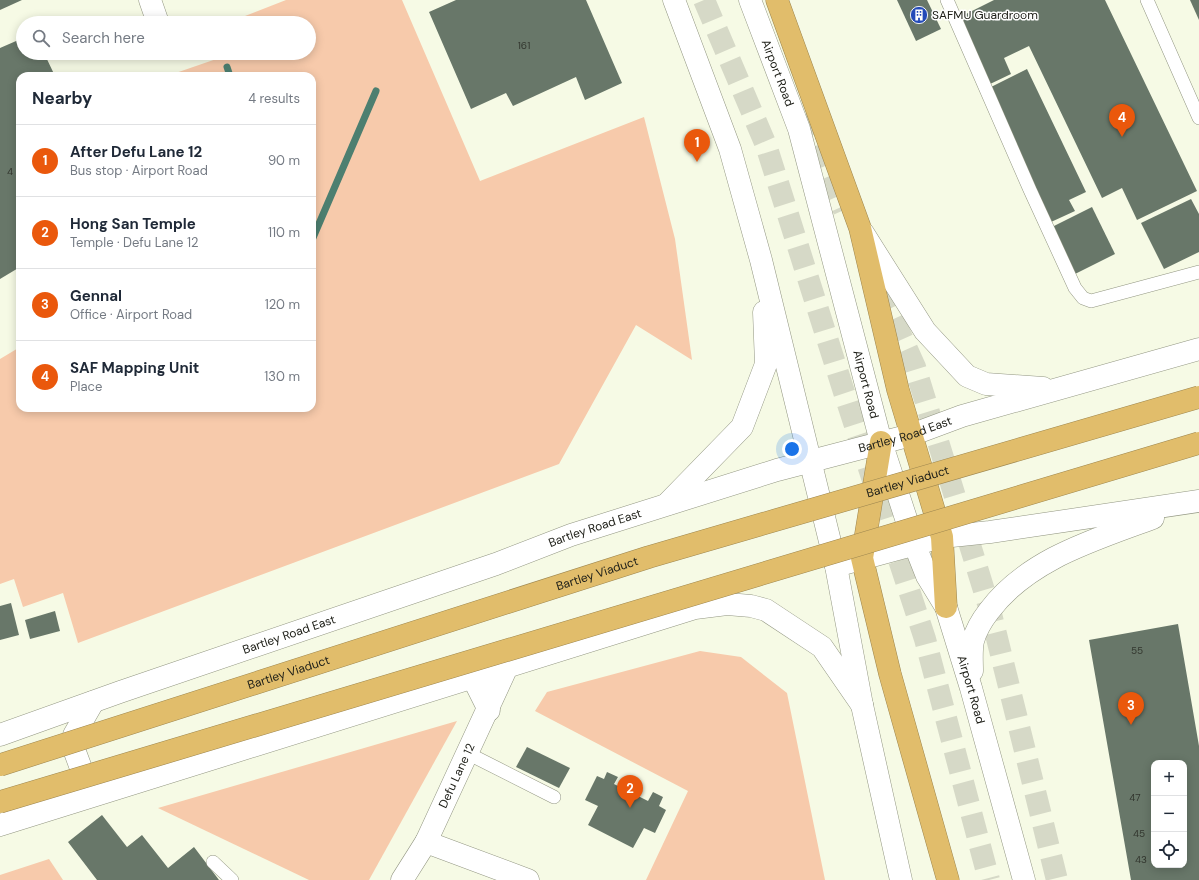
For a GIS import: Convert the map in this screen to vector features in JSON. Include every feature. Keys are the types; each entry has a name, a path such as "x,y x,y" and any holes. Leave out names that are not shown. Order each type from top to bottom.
{"highway":[{"path":"776,0 860,228 898,390 942,537 946,607"},
{"name":"Bartley Viaduct","path":"0,765 649,557 1199,397"},
{"path":"881,442 862,558 890,674 948,880"},
{"path":"0,802 1199,443"}],"main road":[{"path":"150,0 156,16"},
{"path":"674,0 730,149 761,260 836,566 862,705 902,880"},
{"name":"Airport Road","path":"750,0 799,129 881,442 914,543 927,576 946,607 971,688 1024,880"},
{"path":"860,228 925,331 967,376 986,384 1059,389"},
{"path":"665,507 742,427 766,364 761,260"},
{"name":"Bartley Road East","path":"0,735 120,692 496,564 571,536 811,461 911,435 962,416 1199,349"},
{"path":"836,566 914,543 942,537 1195,502"},
{"path":"971,688 973,641 980,622 994,604 1015,584 1036,569 1076,547 1195,502"},
{"path":"0,825 695,608 727,604 751,606 766,610 822,647 862,705"},
{"name":"Defu Lane 12","path":"402,880 426,842 467,753 489,710 507,667"},
{"path":"473,678 489,710"},
{"path":"93,702 74,735 75,752 82,771 109,790"},
{"path":"426,842 528,880"}],"lane":[{"path":"947,0 1030,190 1075,288 1083,298 1091,301 1199,272"},
{"path":"1147,0 1199,118"},
{"path":"467,753 554,797"},
{"path":"213,862 232,880"}],"shaded area":[{"path":"286,0 402,0 480,181 644,117 675,239 692,360 636,325 559,464 78,643 63,593 23,607 14,579 0,584 0,359 16,349 16,412 316,412 316,72 179,72 213,60 316,60 316,16 245,16"},
{"path":"700,651 741,657 787,693 825,880 646,880 688,791 535,711 547,692"},
{"path":"457,721 369,880 309,880 158,808"},
{"path":"49,859 63,880 0,880 0,875"}],"building":[{"path":"0,0 22,0 0,10"},
{"path":"456,0 586,0 622,83 585,100 576,77 513,106 506,93 471,109 429,12"},
{"name":"SAFMU Guardroom","path":"897,0 927,0 941,29 916,41"},
{"path":"994,0 1105,0 1197,191 1137,220 1122,188 1102,198 1029,46 1004,58 1011,74 988,85 956,19"},
{"path":"1190,0 1199,0 1199,20"},
{"path":"16,41 16,60 47,60 53,72 16,72 16,269 0,279 0,48"},
{"path":"1027,69 1086,192 1069,200 1075,211 1051,222 987,89"},
{"path":"1191,199 1199,214 1199,252 1164,269 1141,223"},
{"path":"1092,207 1115,254 1073,275 1050,228"},
{"path":"11,603 19,635 0,640 0,606"},
{"path":"55,611 60,631 30,639 25,620"},
{"path":"1178,624 1199,746 1199,880 1131,880 1089,640"},
{"path":"527,747 570,768 559,788 516,767"},
{"path":"607,772 618,777 614,784 648,801 653,792 663,797 659,806 666,810 655,833 644,828 633,848 588,825 598,806 585,800 597,776 604,779"},
{"path":"102,815 127,847 142,835 168,868 194,847 219,880 97,880 68,842"}],"waterway":[{"path":"227,67 229,72"},
{"path":"316,231 376,91"}],"tunnel":[{"path":"704,0 766,145 844,392 925,639 989,880"},
{"path":"802,116 844,210"},
{"path":"880,289 915,367 990,610 1057,880"}],"place":[{"name":"SAFMU Guardroom","path":"919,15"},
{"name":"SAF Mapping Unit","path":"1122,137"},
{"name":"After Defu Lane 12","path":"697,162"},
{"name":"Gennal","path":"1131,725"},
{"name":"Hong San Temple","path":"630,808"}]}
